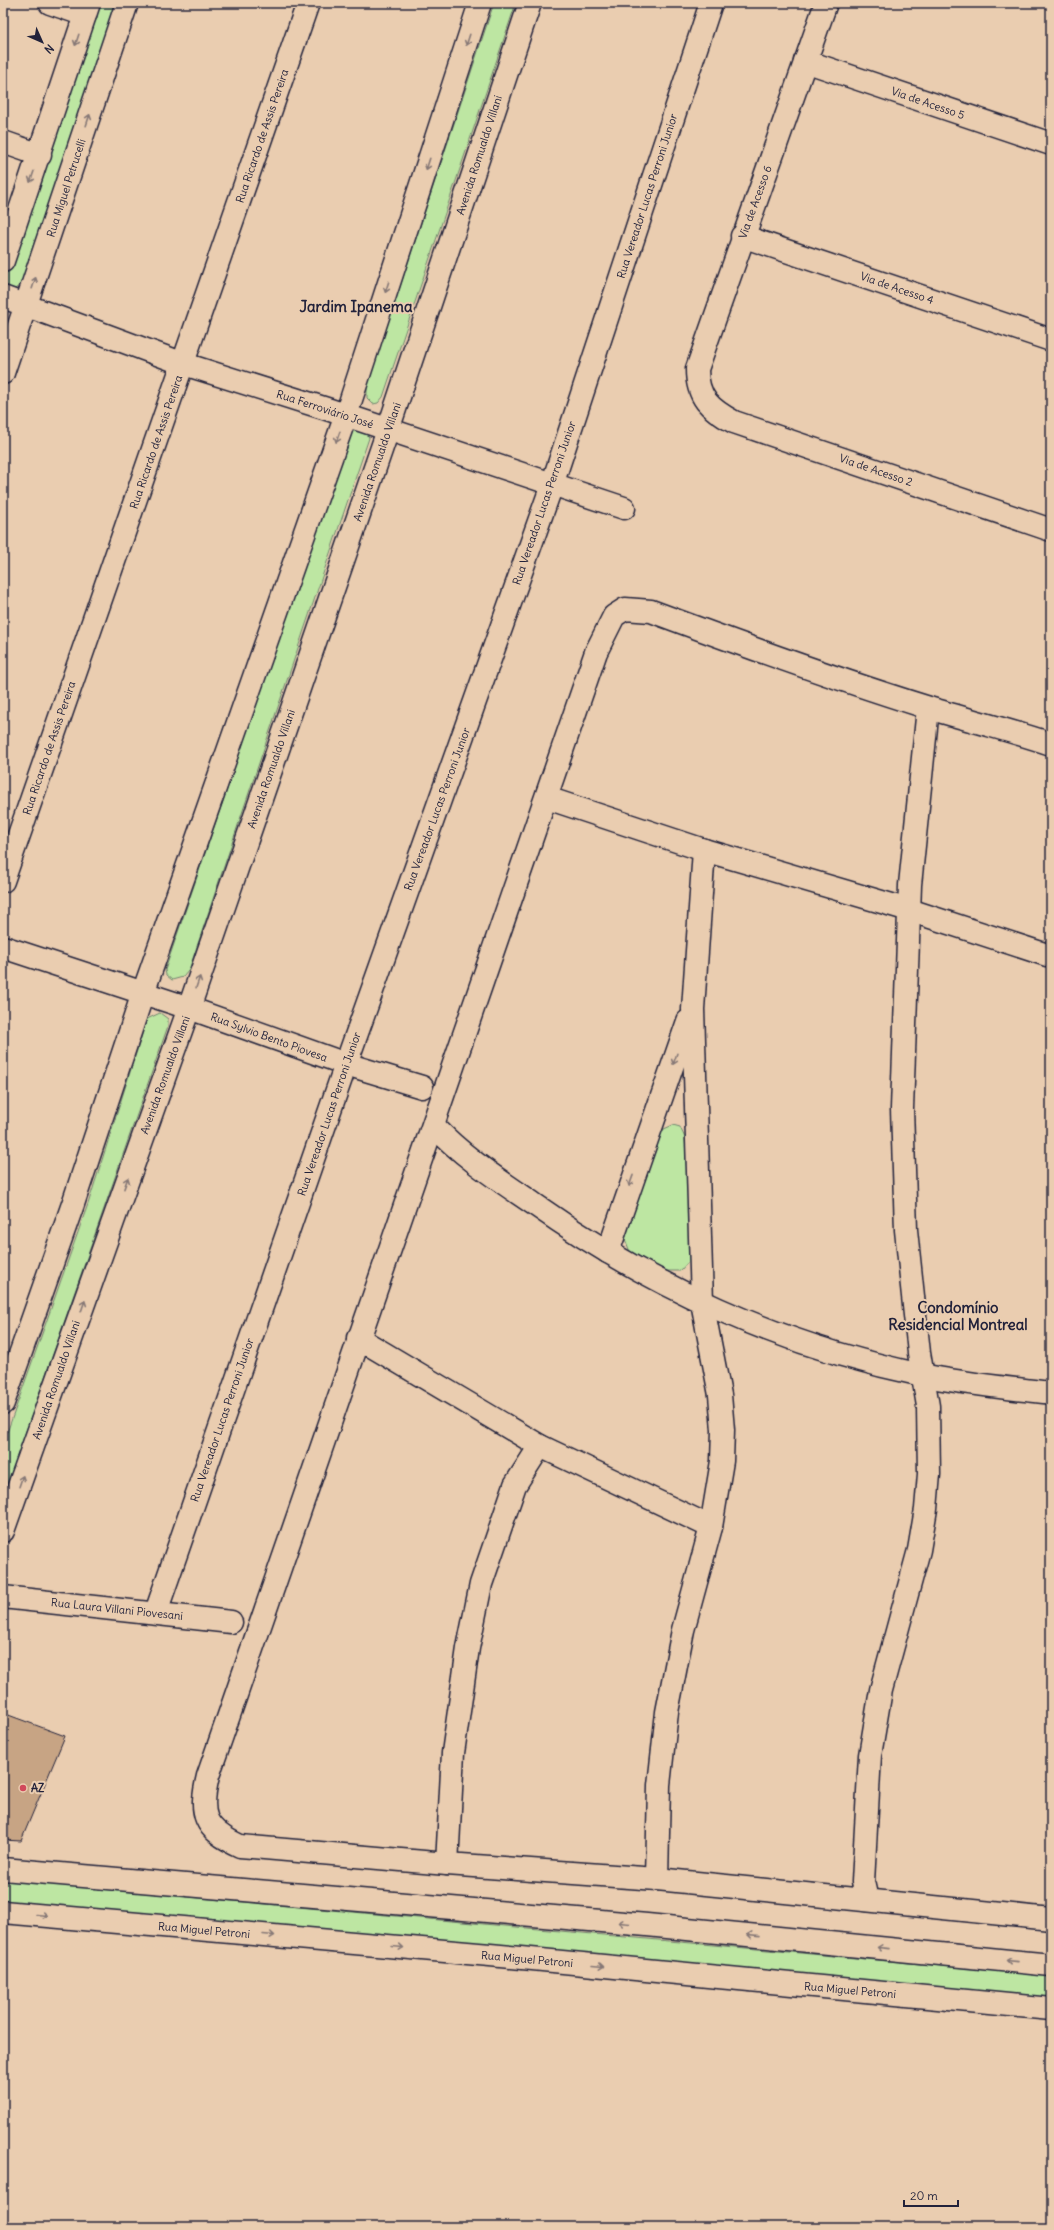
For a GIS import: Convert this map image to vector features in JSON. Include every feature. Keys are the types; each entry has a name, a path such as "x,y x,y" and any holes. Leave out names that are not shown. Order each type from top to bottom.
{"street":[{"path":"3,261 40,155 87,9 50,3"},
{"name":"Rua Miguel Petrucelli","path":"3,373 128,3"},
{"name":"Rua Ricardo de Assis Pereira","path":"3,881 184,364 308,3"},
{"path":"3,1403 73,1204 143,993 346,415 480,3"},
{"name":"Avenida Romualdo Villani","path":"3,1531 189,1008 388,430 530,3"},
{"name":"Rua Vereador Lucas Perroni Junior","path":"156,1612 346,1064 552,486 711,3"},
{"name":"Via de Acesso 6","path":"706,402 700,390 697,369 742,236 826,3"},
{"name":"Via de Acesso 5","path":"805,62 1051,144"},
{"path":"3,142 40,155"},
{"name":"Via de Acesso 4","path":"742,236 1051,340"},
{"name":"Rua Ferroviário José","path":"3,297 184,364 346,415 552,486 624,508"},
{"name":"Via de Acesso 2","path":"706,402 714,411 734,422 1051,530"},
{"path":"1051,744 1006,729 928,708 812,670 651,611 635,608 625,609 614,616 596,652 434,1126 358,1338 208,1776 204,1794 204,1811 209,1826 222,1838 240,1846 447,1864 657,1879 1051,1919"},
{"path":"867,1900 862,1882 870,1755 880,1690 910,1589 926,1509 929,1474 928,1406 922,1375 906,1230 902,1110 909,910 928,708"},
{"path":"547,798 704,850 909,910 1050,956"},
{"path":"657,1879 659,1785 667,1712 683,1630 711,1527 719,1481 723,1430 716,1363 702,1302 693,1009 704,850"},
{"name":"Rua Sylvio Bento Piovesa","path":"3,947 189,1008 346,1064 422,1087"},
{"path":"608,1252 693,1009"},
{"path":"434,1126 447,1140 481,1167 560,1222 608,1252 702,1302 772,1332 922,1375 1051,1393"},
{"path":"358,1338 540,1446 711,1527"},
{"path":"447,1864 452,1753 468,1648 480,1591 496,1538 515,1485 540,1446"},
{"name":"Rua Laura Villani Piovesani","path":"3,1597 156,1612 231,1622"},
{"path":"3,1869 655,1926 1051,1965"},
{"name":"Rua Miguel Petroni","path":"3,1912 482,1955 1051,2009"}],"green space":[{"path":"99,3 116,3 21,284 15,289 6,289 3,286 3,281"},
{"path":"494,3 516,3 383,397 378,403 373,404 367,398 367,386"},
{"path":"356,425 367,432 369,438 189,970 183,977 172,980 166,975 165,970 350,431"},
{"path":"160,1013 168,1019 168,1026 3,1497 3,1444 88,1204 147,1019"},
{"path":"673,1125 680,1127 685,1138 691,1259 680,1271 666,1271 630,1252 625,1239 659,1137 664,1129"},
{"path":"3,1880 1051,1976 1051,1998 3,1903"}],"building":[{"name":"AZ","path":"3,1713 65,1736 21,1841 3,1840"}],"place":[{"name":"AZ","path":"23,1788"}],"district":[{"name":"Jardim Ipanema","path":"356,307"},
{"name":"Condomínio Residencial Montreal","path":"958,1316"}]}
